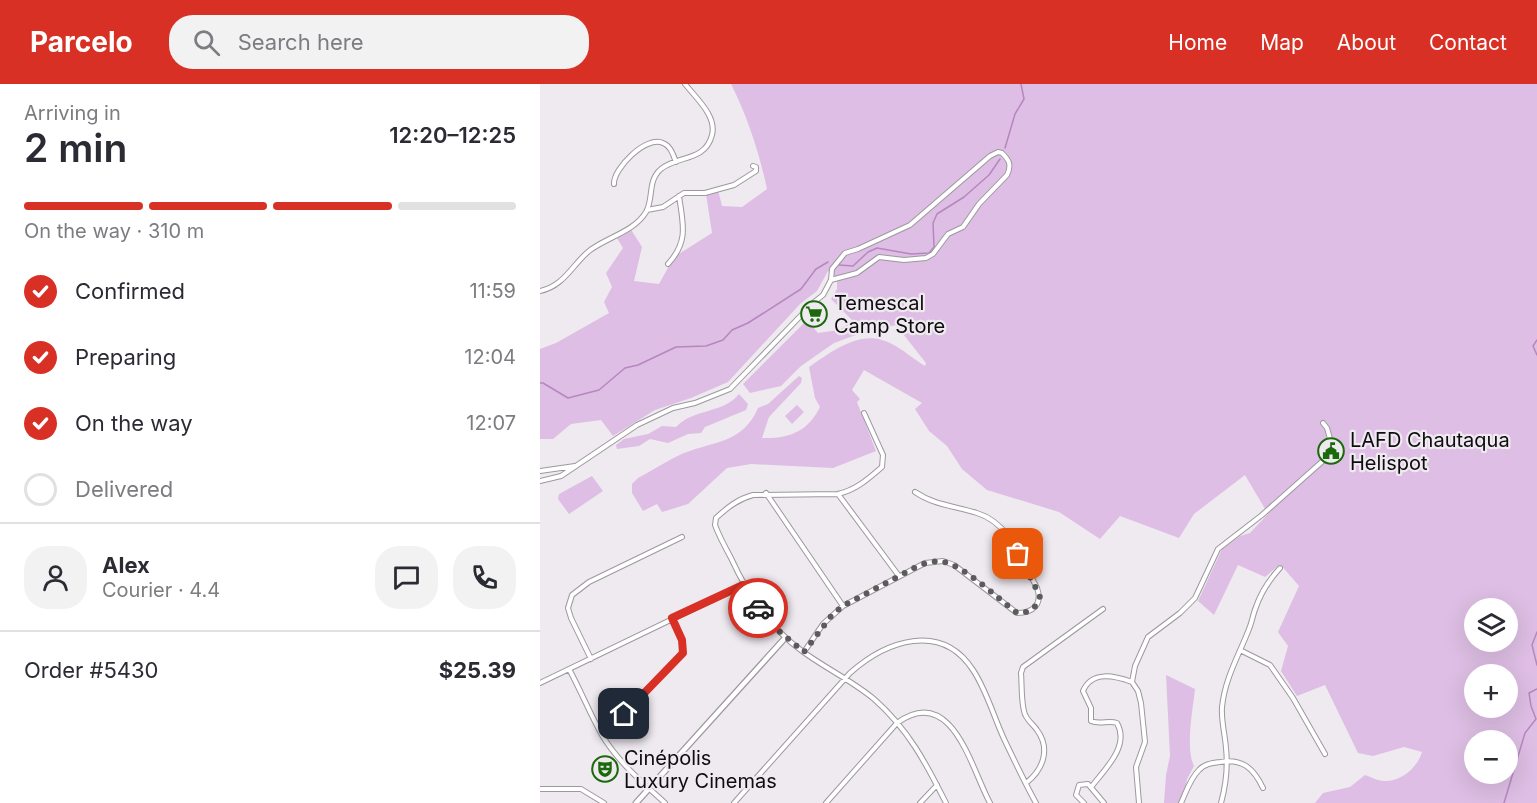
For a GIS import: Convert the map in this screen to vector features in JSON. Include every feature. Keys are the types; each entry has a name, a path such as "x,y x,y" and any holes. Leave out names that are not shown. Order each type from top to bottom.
{"street":[{"path":"540,291 560,282 587,252 633,226 647,210 654,177 662,169 703,152 708,145 713,129 709,114 686,84"},
{"path":"614,184 613,179 616,172 646,144 655,141 662,142 670,148 676,162"},
{"path":"540,481 561,476 637,424 673,408 714,396 735,386 823,295 831,280 832,268 845,253 910,225 990,156 998,152 1008,159 1011,166 1008,176 979,204 963,227 948,234 933,254 926,258 904,260 879,257 857,273 831,280"},
{"path":"647,210 653,211 663,207 684,193 712,192 740,183 756,171 756,167 753,166"},
{"path":"668,264 675,256 684,234 679,196"},
{"path":"864,413 883,455 882,468 858,487 838,494 766,493 741,498 721,513 715,522 743,585 761,612 785,638 846,677 897,723 923,757 946,803"},
{"path":"1132,682 1135,666 1148,637 1180,613 1195,598 1218,549 1262,515 1325,459 1332,446 1323,423"},
{"path":"540,471 575,466"},
{"path":"804,652 823,624 843,606 925,563 943,561 963,571 1017,613 1032,611 1038,604 1040,596 1003,528 995,521 976,513 936,504 915,492"},
{"path":"766,493 843,606"},
{"path":"838,494 899,576"},
{"path":"591,659 571,618 568,608 572,596 589,582 682,537"},
{"path":"1221,803 1226,787 1227,760 1222,707 1230,673 1250,627 1256,605 1280,567"},
{"path":"540,683 743,585"},
{"path":"1026,783 1034,777 1045,754 1044,742 1040,733 1024,713 1021,673 1023,667 1103,609"},
{"path":"602,735 683,653 682,640 672,618"},
{"path":"636,803 785,638"},
{"path":"734,803 861,663 877,652 899,643 931,641 947,645 961,655 974,670 1036,803"},
{"path":"1240,650 1257,657 1275,671 1325,753"},
{"path":"569,669 602,735 622,763 665,803"},
{"path":"1092,786 1113,758 1121,736 1117,723 1112,721 1097,724 1092,721 1091,708 1083,691 1089,683 1111,675 1132,682 1138,691 1141,704 1145,742 1136,767 1139,803"},
{"path":"826,803 897,723 919,712 936,714 946,720 969,759 990,803"},
{"path":"1181,803 1191,781 1201,767 1227,760 1242,762 1250,767 1263,788"},
{"path":"920,803 937,784"},
{"path":"1084,803 1076,795 1076,789 1084,784 1092,786 1104,803"},
{"path":"540,789 581,789 604,803"}],"shaded area":[{"path":"731,84 1537,84 1537,803 1315,803 1323,793 1350,787 1365,775 1384,781 1397,779 1413,768 1422,752 1404,747 1373,756 1358,753 1325,685 1297,696 1281,671 1288,646 1278,632 1299,586 1280,564 1265,577 1238,565 1214,615 1198,601 1222,549 1240,536 1250,533 1268,514 1245,475 1194,514 1179,538 1120,516 1100,539 1059,512 987,490 962,469 947,446 929,431 915,409 922,403 864,370 852,390 860,399 857,402 876,451 833,468 751,464 727,468 688,504 662,512 657,504 643,511 632,493 632,484 638,478 684,453 717,443 736,434 752,419 758,408 768,404 799,376 802,378 801,383 769,417 762,438 789,435 810,423 820,407 815,398 809,367 837,348 858,340 879,339 895,345 925,366 926,363 896,325 867,331 834,343 801,366 781,386 750,393 743,384 807,320 818,333 839,330 853,321 831,299 837,289 837,277 828,271 817,291 800,304 728,382 655,410 613,436 601,420 571,424 553,439 540,439 540,349 556,343 609,313 604,302 612,287 606,273 623,248 615,235 630,228 642,247 634,281 659,284 674,257 712,233 706,194 718,190 722,206 742,207 767,189 743,110"},
{"path":"739,394 748,404 746,410 705,427 701,433 688,434 668,443 650,439 639,446 617,449 616,445 624,439 648,434 662,426 676,427 691,417 725,405"},
{"path":"797,405 804,412 792,424 785,416"},
{"path":"592,476 603,491 569,514 558,499 559,494"},
{"path":"1166,675 1195,689 1190,739 1194,766 1187,779 1184,803 1164,803 1170,756"}],"waterway":[{"path":"1005,148 1015,114 1024,99 1021,84"},
{"path":"839,265 853,266 868,252 877,248 911,254 929,253 934,247 933,223 937,214 964,197 989,175 1000,159"},
{"path":"540,383 568,398 599,390 625,368 638,365 676,347 706,346 723,340 732,330 748,323 801,289 816,269 828,262"},
{"path":"1537,340 1533,346 1537,355"},
{"path":"1537,632 1532,645 1537,665"},
{"path":"1504,803 1525,733 1536,719 1529,693 1537,689"}],"way so far":[{"path":"758,608 785,638 804,652 823,624 843,606 916,567 925,563 943,561 963,571 1017,613 1025,613 1032,611 1038,604 1040,596 1018,554"}],"place":[{"name":"Temescal Camp Store","path":"814,314"},
{"name":"LAFD Chautaqua Helispot","path":"1331,451"},
{"name":"Cinépolis Luxury Cinemas","path":"605,769"}],"route":[{"path":"624,714 683,653 682,640 672,618 743,585 758,608"}]}
